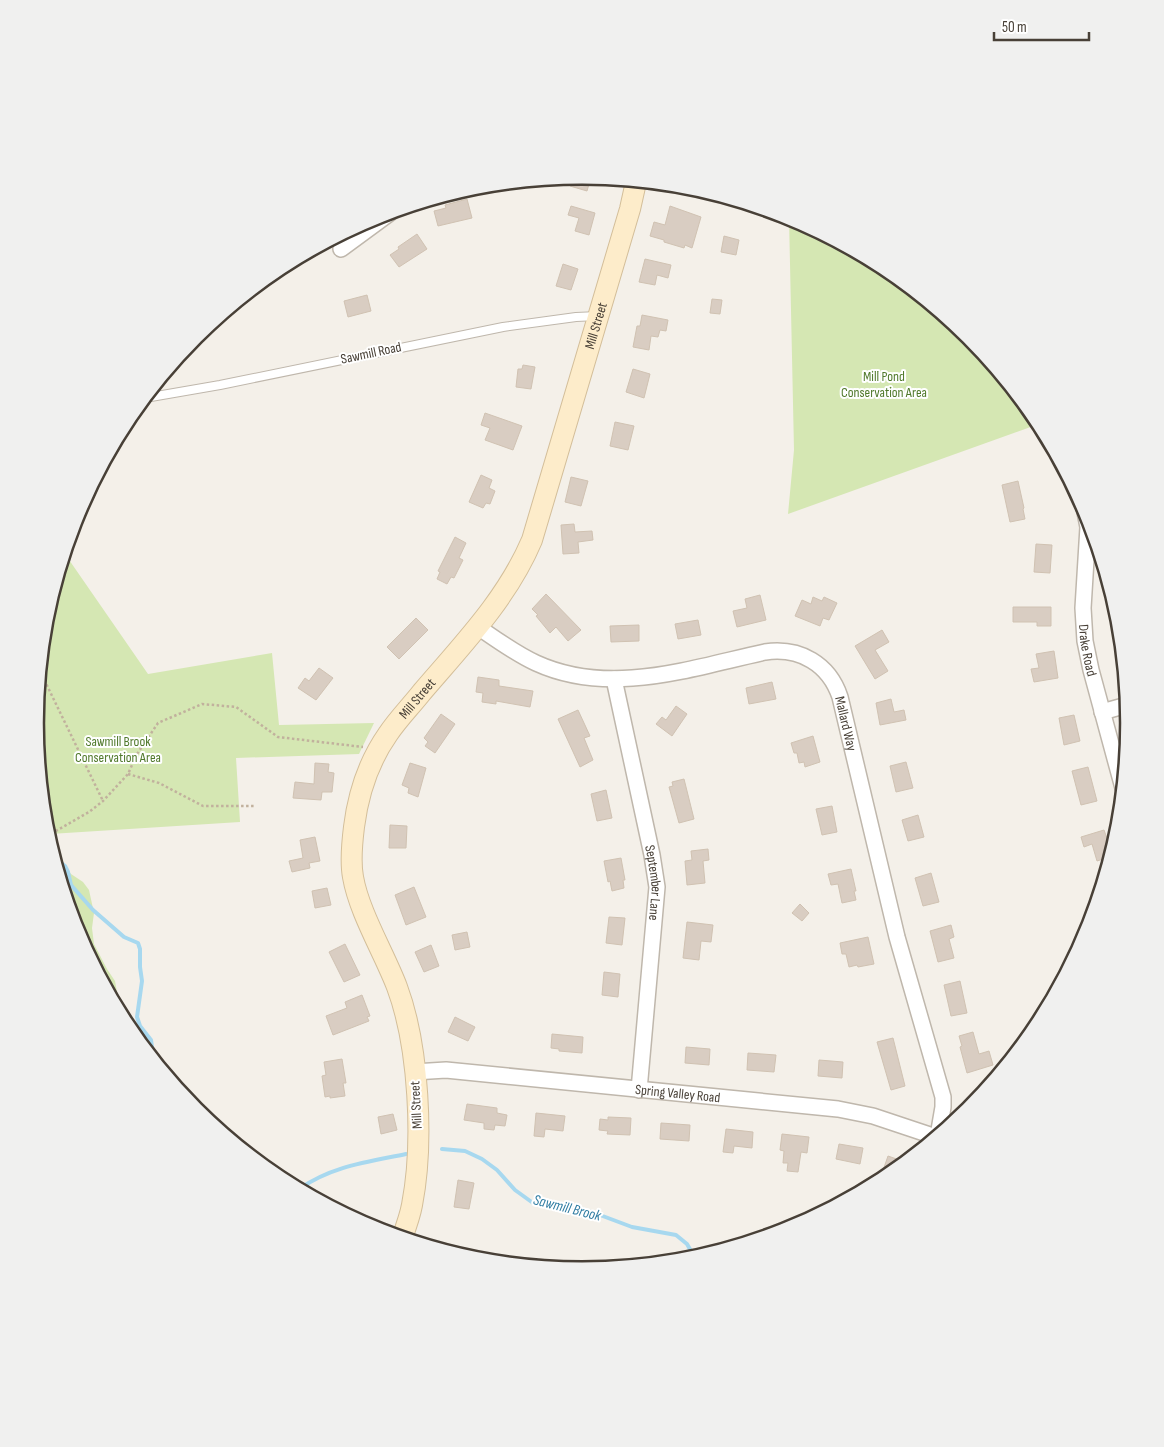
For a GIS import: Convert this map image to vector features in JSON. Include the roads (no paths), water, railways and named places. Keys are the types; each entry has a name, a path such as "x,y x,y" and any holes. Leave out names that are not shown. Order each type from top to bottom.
{"street":[{"name":"Mill Street","path":"404,1231 412,1206 415,1180 417,1128 414,1072 406,1021 398,990 354,885 351,867 354,829 359,800 379,748 397,721 499,602 516,575 532,540 635,188"},
{"path":"341,250 368,230"},
{"name":"Drake Road","path":"1087,539 1083,625 1091,670 1118,770"},
{"name":"Mallard Way","path":"478,627 517,653 543,666 573,675 614,679 649,677 778,650 797,653 809,658 828,675 840,697 898,937 943,1097 938,1127"},
{"name":"September Lane","path":"614,679 654,863 657,887 657,905 639,1090"},
{"path":"1102,712 1120,706"},
{"name":"Spring Valley Road","path":"414,1072 446,1070 838,1109 873,1116 930,1134"}],"lane":[{"name":"Sawmill Road","path":"155,396 220,385 503,326 598,316"}],"waterway":[{"name":"Sawmill Brook","path":"62,864 68,872 71,885 93,910 124,937 138,943 142,981 137,1017 140,1026 151,1040 152,1047"},
{"name":"Sawmill Brook","path":"442,1149 465,1151 482,1159 497,1170 515,1190 533,1203 581,1209 632,1227 676,1235 687,1244 691,1250"},
{"name":"Sawmill Brook","path":"305,1185 324,1175 350,1166 406,1154"}],"park label":[{"name":"Mill Pond Conservation Area","path":"884,384"},
{"name":"Sawmill Brook Conservation Area","path":"118,750"}]}
